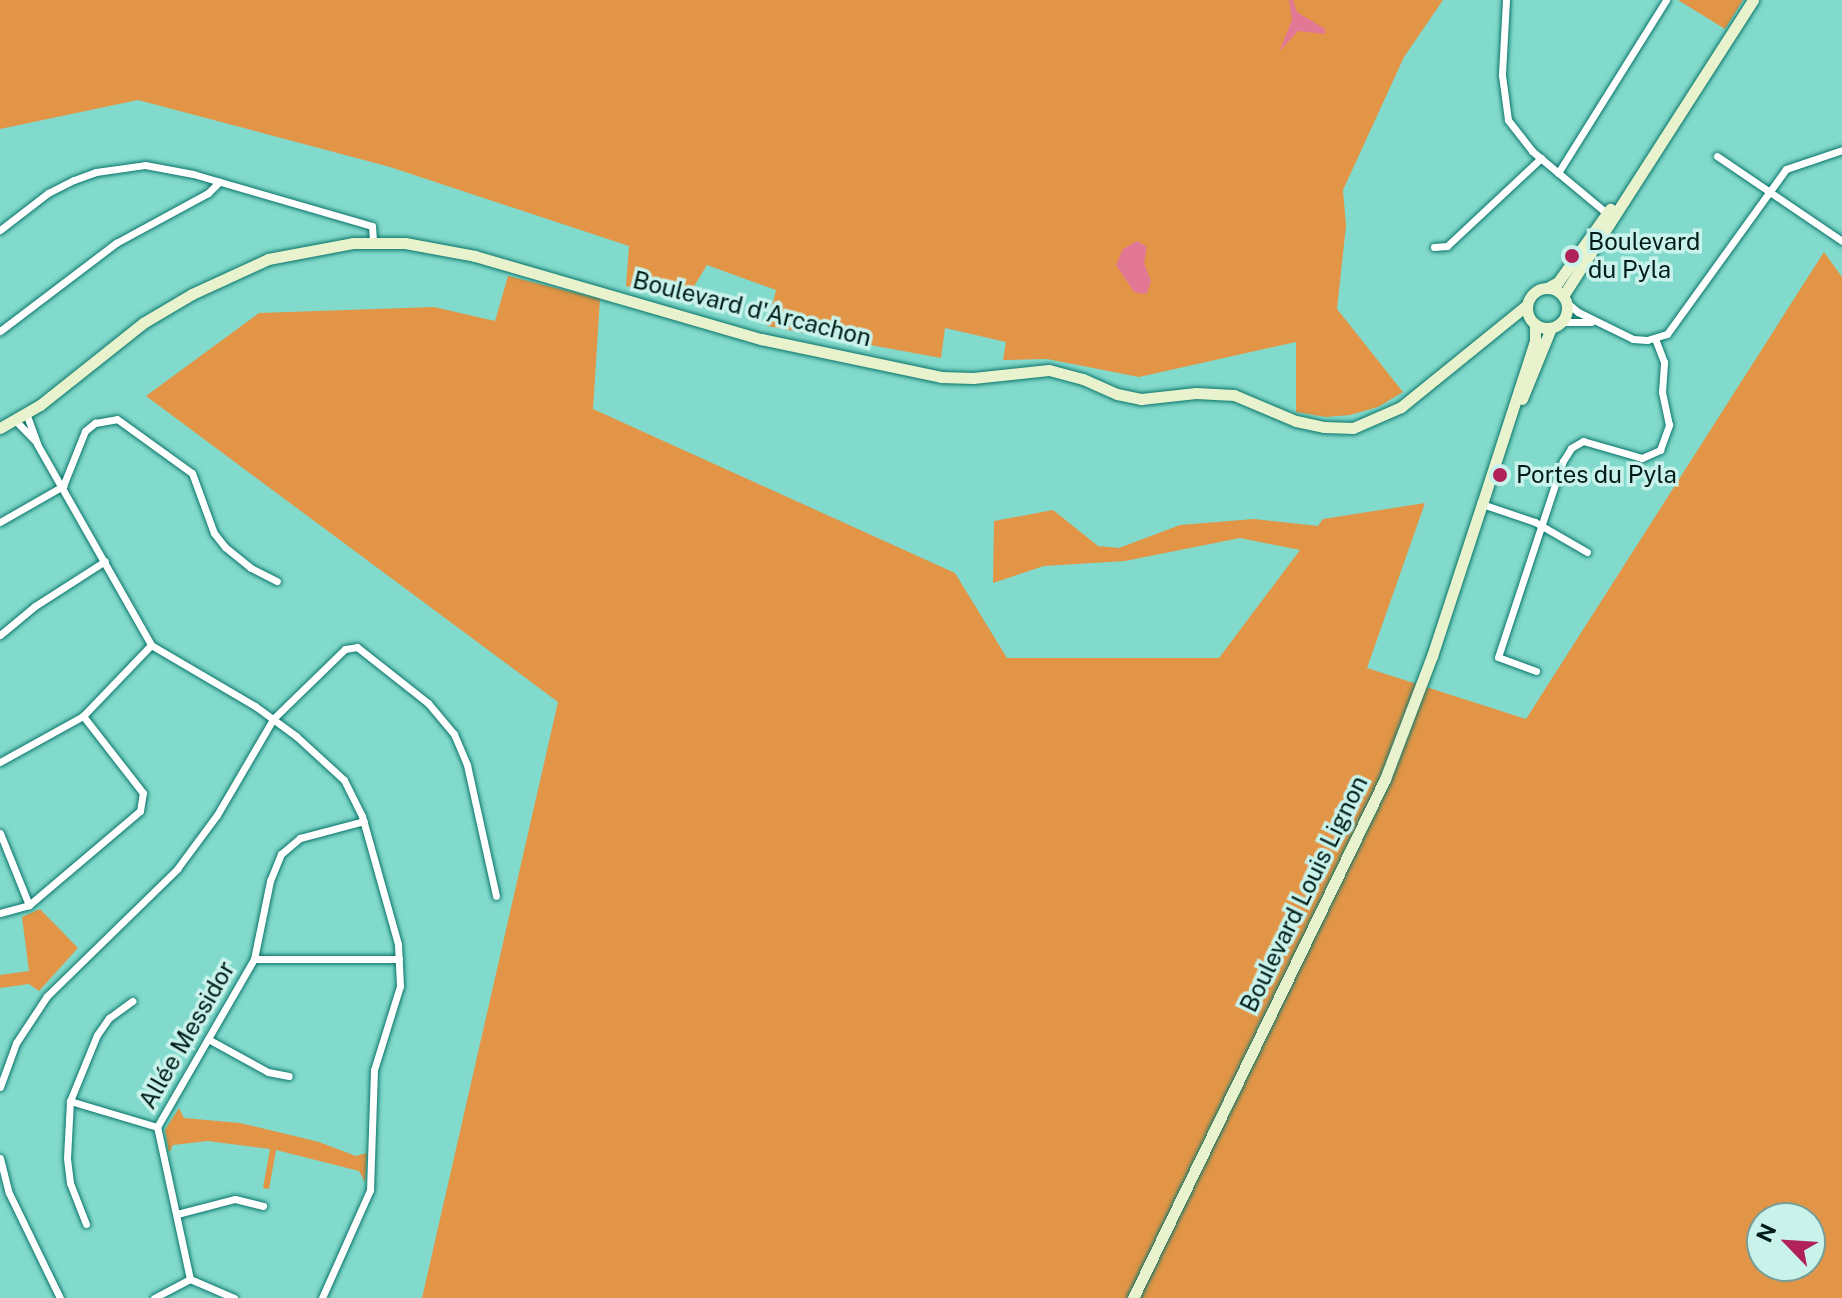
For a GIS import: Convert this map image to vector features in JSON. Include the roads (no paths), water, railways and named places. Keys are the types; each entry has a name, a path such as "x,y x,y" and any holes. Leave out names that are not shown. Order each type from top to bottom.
{"main road":[{"path":"1484,500 1535,341 1527,305 1532,295 1558,282 1609,216 1753,0"},
{"path":"1484,500 1565,299 1609,216"},
{"name":"Boulevard d'Arcachon","path":"0,428 26,413 143,323 192,294 268,259 322,247 373,241 429,246 475,256 761,339 917,372 973,378 1049,370 1083,379 1117,394 1141,399 1196,393 1234,395 1296,421 1324,427 1353,428 1401,407 1527,305"},
{"path":"1547,288 1565,299"},
{"path":"1503,322 1556,325"},
{"name":"Boulevard Louis Lignon","path":"1133,1298 1385,779 1432,656 1484,500"}],"street":[{"path":"1506,0 1503,27 1505,113 1541,158 1609,216"},
{"path":"1558,173 1666,0"},
{"path":"1565,299 1601,324 1633,339 1655,339 1673,329 1769,191 1795,163 1842,151"},
{"path":"1717,156 1842,241"},
{"path":"1434,247 1447,246 1541,158"},
{"path":"0,230 48,193 96,172 156,165 372,226 373,241"},
{"path":"0,331 116,243 208,193 219,182"},
{"path":"1556,325 1581,320 1601,324"},
{"path":"1536,671 1498,657 1563,461 1578,443 1593,441 1642,458 1655,455 1662,447 1669,425 1662,392 1664,362 1655,339"},
{"path":"26,413 37,444"},
{"path":"0,522 63,486 85,431 95,423 117,419 192,473 220,540 251,568 277,581"},
{"path":"15,420 37,444 63,486 151,645 273,719 344,780 364,821 399,959 400,986 374,1070 370,1190 322,1298"},
{"path":"1484,500 1542,525 1587,552"},
{"path":"0,635 35,606 105,561"},
{"path":"0,762 83,716 151,645"},
{"path":"0,1087 4,1066 47,996 177,869 217,815 273,719 345,649 357,647 440,714 462,750 496,896"},
{"path":"0,913 29,905 140,811 143,793 83,716"},
{"name":"Allée Messidor","path":"190,1279 157,1127 254,959 270,881 281,854 300,838 364,821"},
{"path":"0,833 29,905"},
{"path":"254,959 399,959"},
{"path":"86,1224 68,1171 70,1101 97,1035 109,1018 132,1001"},
{"path":"208,1039 268,1072 289,1076"},
{"path":"70,1101 157,1127"},
{"path":"0,1158 9,1193 60,1298"},
{"path":"177,1214 235,1199 263,1206"},
{"path":"154,1298 190,1279 234,1298"}],"place":[{"name":"Boulevard du Pyla","path":"1572,256"},
{"name":"Portes du Pyla","path":"1500,475"}]}
